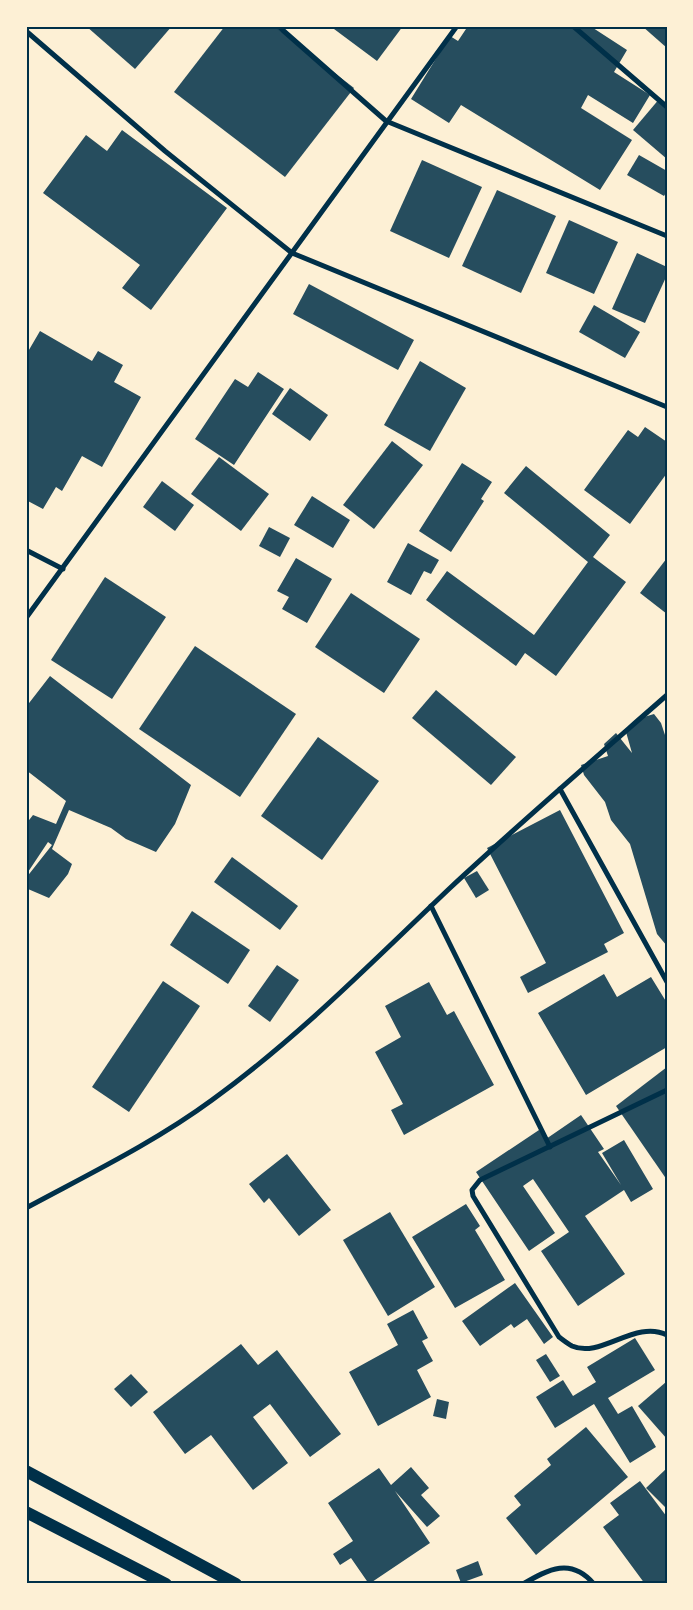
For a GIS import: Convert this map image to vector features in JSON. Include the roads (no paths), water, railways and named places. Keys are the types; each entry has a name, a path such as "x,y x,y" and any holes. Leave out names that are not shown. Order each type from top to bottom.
{"main road":[{"path":"26,1471 236,1584"},
{"path":"26,1512 166,1584"}],"street":[{"path":"278,26 386,122 667,236"},
{"path":"26,618 457,26"},
{"path":"573,26 667,107"},
{"path":"26,31 165,151 292,253 667,407"},
{"path":"26,550 63,569"},
{"path":"26,1208 145,1144 211,1101 266,1059 324,1009 431,906 560,789 667,696"},
{"path":"560,789 667,982"},
{"path":"431,906 550,1147"},
{"path":"667,1090 480,1180 472,1190 473,1196 559,1337 572,1346 587,1349 643,1331 659,1332 667,1335"},
{"path":"523,1584 540,1574 559,1568 573,1568 585,1574 594,1584"}]}
